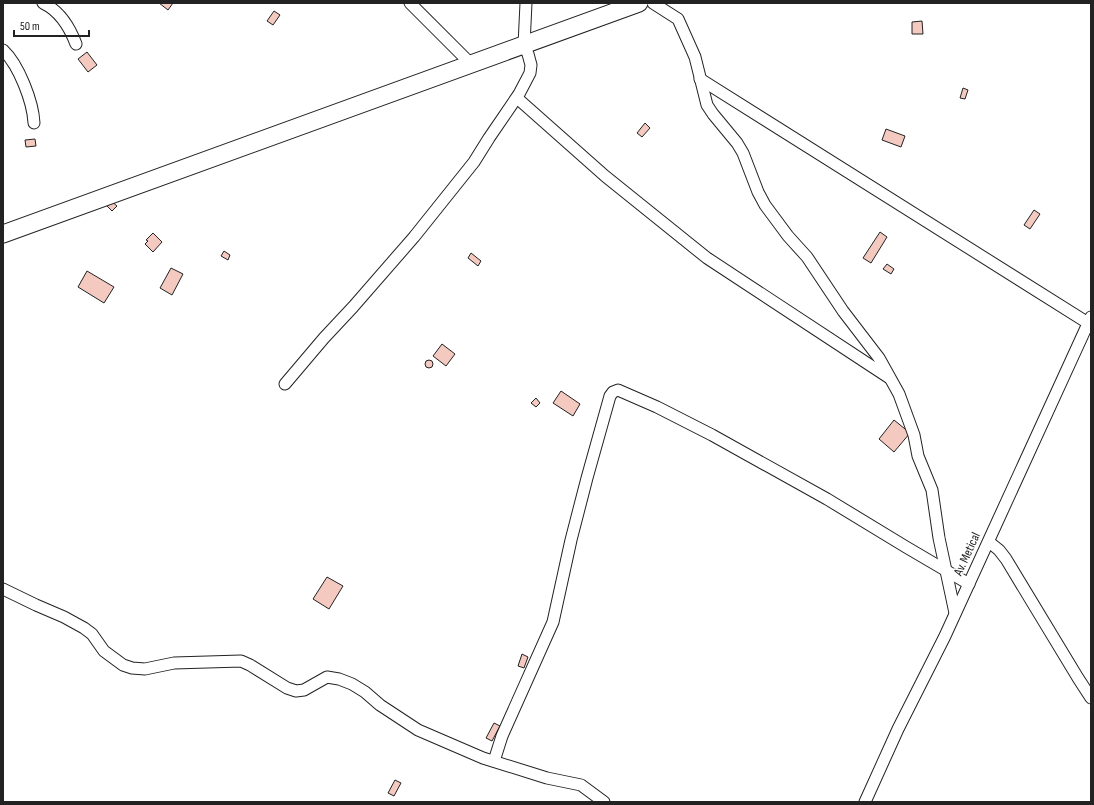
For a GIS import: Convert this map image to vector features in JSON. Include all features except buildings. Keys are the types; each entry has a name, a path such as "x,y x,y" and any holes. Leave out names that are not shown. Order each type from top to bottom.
{"highway":[{"path":"3,234 639,3"}],"street":[{"path":"43,3 66,23 72,32 76,44"},
{"path":"410,3 471,64"},
{"path":"285,384 414,237 474,162 517,98 530,73 531,65 524,45 526,3"},
{"path":"653,3 678,19 695,57 707,106 737,143 743,153 758,192 765,204 788,236 807,257 843,311 879,358 899,394 914,435 918,456 932,490 955,613"},
{"path":"3,50 13,60 16,67 34,116 34,123"},
{"path":"700,79 1090,320"},
{"path":"517,98 605,176 707,258 890,378"},
{"name":"Av. Metical","path":"866,802 898,729 919,690 989,542 1090,320"},
{"path":"494,761 502,736 553,622 571,540 598,435 610,396 613,392 618,390 657,407 712,435 827,499 969,584"},
{"path":"989,542 999,550 1006,559 1091,698"},
{"path":"3,589 64,617 84,628 92,634 104,650 123,665 132,668 145,669 174,663 241,661 250,664 287,688 296,690 304,690 327,677 339,679 352,684 365,692 380,705 418,730 494,761 547,778 581,785 604,802"}]}
